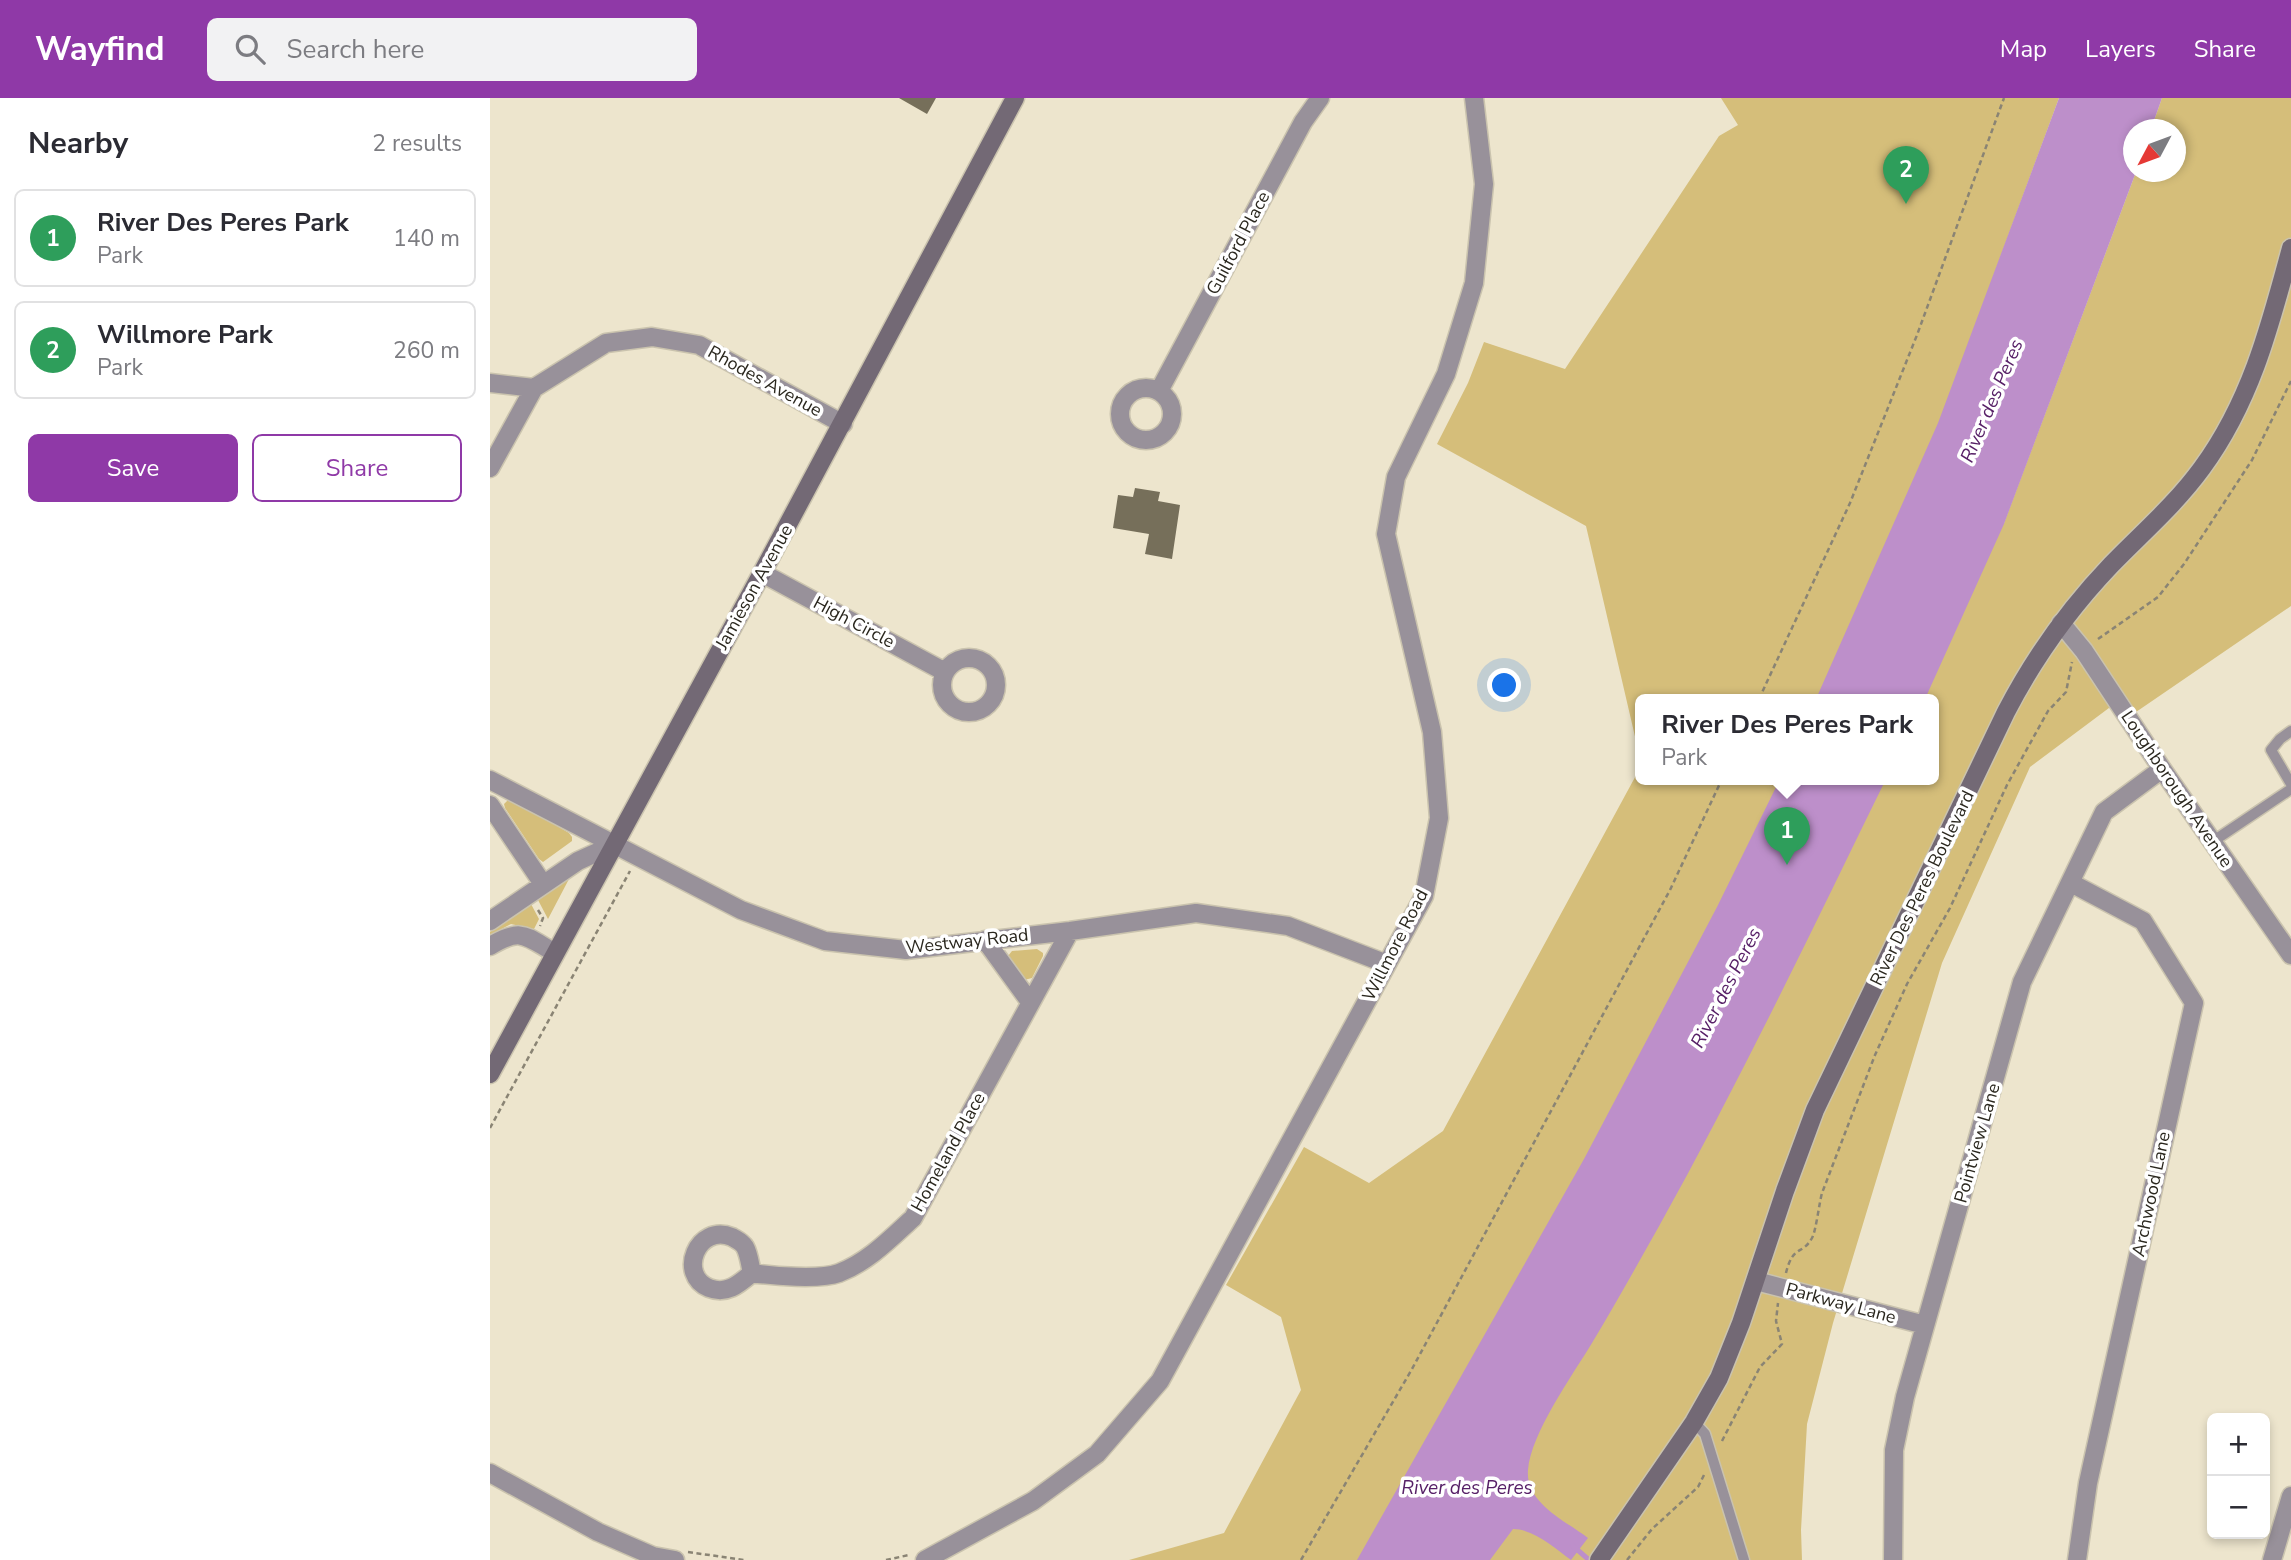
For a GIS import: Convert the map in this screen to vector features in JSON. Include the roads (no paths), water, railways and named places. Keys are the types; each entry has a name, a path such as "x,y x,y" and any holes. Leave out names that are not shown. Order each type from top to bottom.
{"main road":[{"name":"Jamieson Avenue","path":"490,1074 843,424 1015,98"},
{"name":"River Des Peres Boulevard","path":"1599,1560 1694,1422 1723,1368 1756,1281 1794,1166 1827,1083 2006,712 2026,675 2061,623 2110,565 2151,527 2189,486 2228,428 2258,362 2291,248"}],"street":[{"name":"Guilford Place","path":"1159,391 1303,122 1320,98"},
{"name":"Willmore Road","path":"918,1557 1033,1502 1097,1454 1160,1381 1424,897 1439,818 1432,732 1387,534 1396,477 1446,374 1474,283 1485,184 1474,98"},
{"name":"Rhodes Avenue","path":"534,388 606,343 652,337 699,345 843,424"},
{"path":"490,383 534,388 490,468"},
{"name":"High Circle","path":"762,573 945,672"},
{"name":"Loughborough Avenue","path":"2061,623 2084,651 2291,956"},
{"name":"Pointview Lane","path":"1893,1560 1894,1450 1905,1397 2022,982 2105,812 2162,769"},
{"name":"Westway Road","path":"490,780 741,910 825,941 906,950 1196,913 1288,926 1387,964"},
{"path":"490,805 543,884"},
{"path":"490,921 578,861 613,845"},
{"name":"Archwood Lane","path":"2071,883 2143,921 2194,1003 2088,1483 2077,1560"},
{"name":"Homeland Place","path":"752,1273 784,1277 837,1274 874,1254 913,1218 1070,930"},
{"path":"490,946 517,934 555,953"},
{"path":"985,940 1030,1002"},
{"name":"Parkway Lane","path":"1756,1281 1925,1325"},
{"path":"490,1473 598,1532 654,1558 675,1560"},
{"path":"2272,1560 2291,1496"}],"lane":[{"path":"2212,842 2291,786 2271,750 2291,731"},
{"path":"1694,1422 1705,1434 1744,1560"}],"water":[{"name":"River des Peres","path":"2059,98 2162,98 2155,119 2123,119 2123,182 2132,182 2004,524 1927,694 1818,694 1938,423"},
{"name":"River des Peres","path":"1777,785 1883,785 1718,1117 1642,1257 1536,1439 1528,1470 1533,1492 1549,1510 1588,1538 1571,1560 1536,1536 1513,1529 1490,1560 1357,1560 1584,1159 1717,907"}],"waterway":[{"path":"1573,1546 1589,1560"}],"place":[{"name":"Willmore Park","path":"1906,204"},
{"name":"River Des Peres Park","path":"1787,865"}]}
